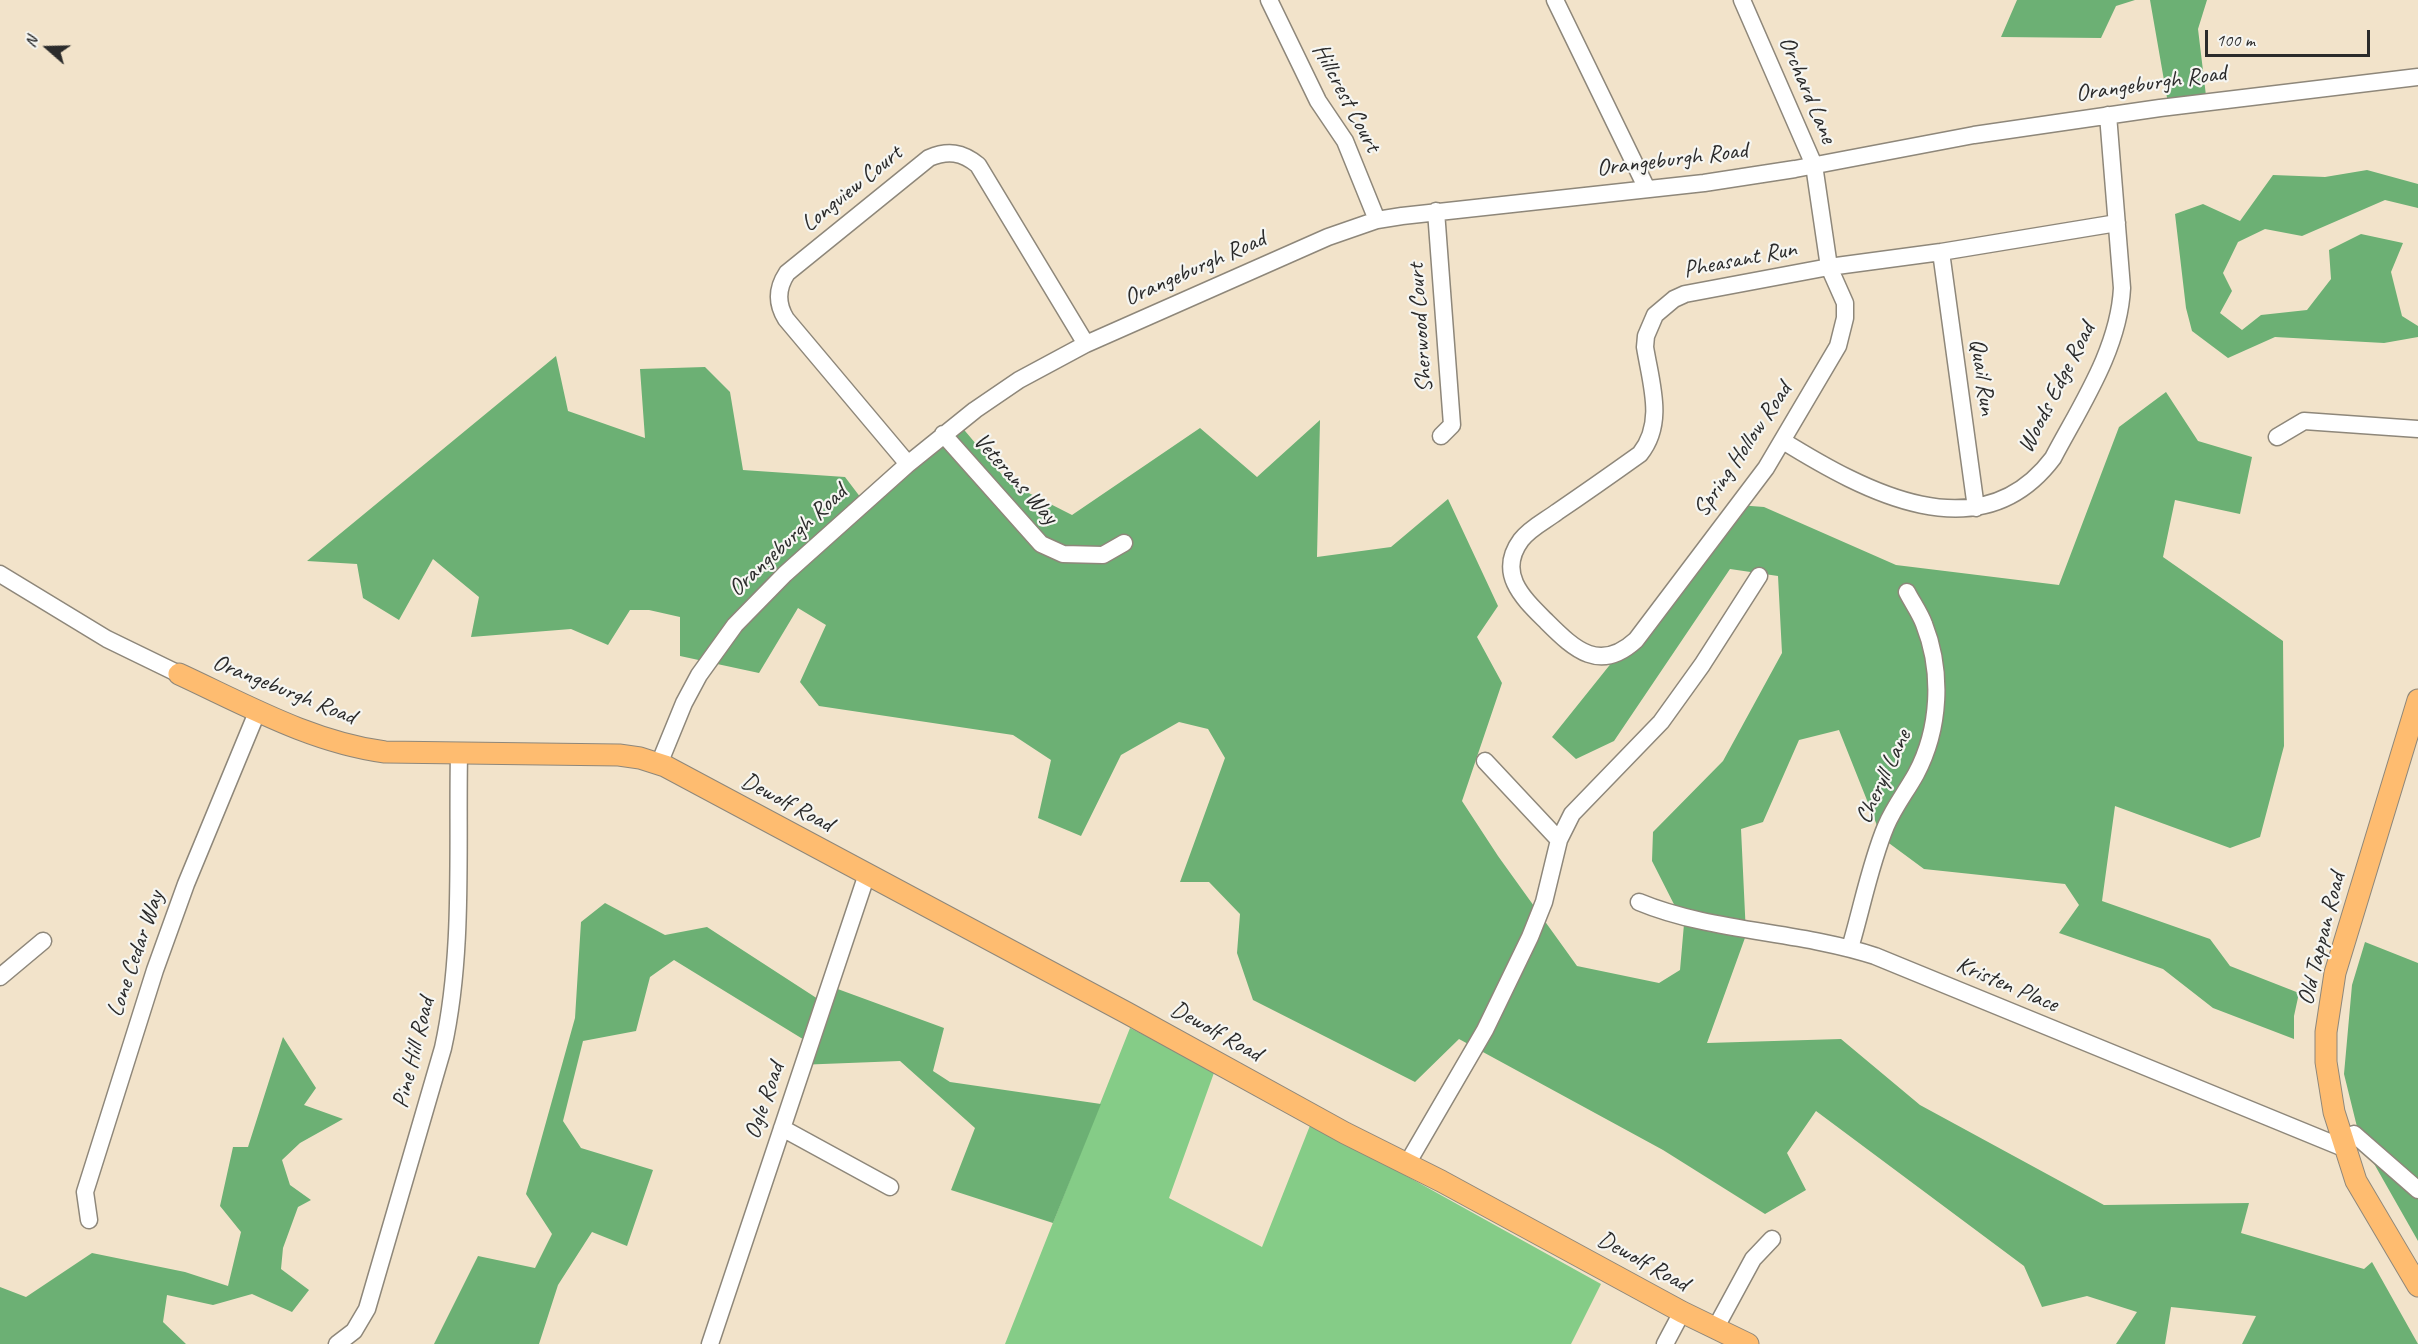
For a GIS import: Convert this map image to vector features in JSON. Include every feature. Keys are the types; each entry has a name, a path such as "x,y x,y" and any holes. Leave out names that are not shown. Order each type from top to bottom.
{"main road":[{"name":"Orangeburgh Road","path":"179,674 309,734 359,748 385,752 619,755 659,764"},
{"name":"Old Tappan Road","path":"2418,700 2335,973 2326,1032 2329,1086 2336,1119 2350,1142 2356,1181 2418,1286"},
{"name":"Dewolf Road","path":"659,764 1127,1013 1345,1133 1682,1312 1748,1344"}],"street":[{"name":"Hillcrest Court","path":"1269,0 1318,101 1345,141 1377,220"},
{"path":"1555,0 1647,189"},
{"name":"Orchard Lane","path":"1742,0 1814,165"},
{"name":"Orangeburgh Road","path":"659,764 684,703 699,675 735,625 785,574 943,434 1019,380 1086,344 1328,237 1377,220 1436,211 1714,181 1974,135 2108,115 2418,77"},
{"name":"Woods Edge Road","path":"1783,441 1835,472 1873,489 1938,508 1976,508 2000,501 2016,493 2043,471 2054,458 2091,387 2117,322 2121,304 2108,115"},
{"name":"Longview Court","path":"908,464 786,319 778,301 779,291 788,273 929,158 950,152 969,158 978,165 1086,344"},
{"name":"Spring Hollow Road","path":"1545,620 1572,647 1582,652 1606,656 1627,648 1636,640 1732,513 1783,441 1838,346 1843,332 1845,303 1829,267 1814,165"},
{"name":"Sherwood Court","path":"1436,211 1452,425 1441,436"},
{"name":"Pheasant Run","path":"1545,620 1519,594 1515,586 1512,563 1515,552 1529,532 1640,454 1647,446 1652,436 1655,414 1645,347 1655,315 1674,299 1685,294 1829,267 1941,252 2117,223"},
{"name":"Quail Run","path":"1941,252 1976,508"},
{"path":"2277,436 2304,421 2418,429"},
{"name":"Veterans Way","path":"943,434 1041,544 1063,554 1103,555 1124,543"},
{"path":"0,574 107,639 179,674"},
{"path":"1407,1164 1485,1030 1530,937 1544,902 1559,840 1572,814 1660,722 1702,665 1759,576"},
{"name":"Cheryll Lane","path":"1850,948 1879,846 1897,803 1924,754 1935,708 1936,677 1929,638 1923,621 1906,592"},
{"name":"Lone Cedar Way","path":"89,1220 85,1192 143,1002 186,884 258,710"},
{"name":"Pine Hill Road","path":"337,1344 354,1331 366,1310 450,1019 457,953 459,753"},
{"path":"1485,761 1559,840"},
{"name":"Ogle Road","path":"710,1344 867,874"},
{"name":"Kristen Place","path":"1639,902 1668,914 1821,941 1875,956 2350,1142 2418,1190"},
{"path":"0,977 43,941"},
{"path":"782,1128 890,1188"},
{"path":"1715,1329 1754,1259 1772,1239"},
{"path":"1665,1344 1682,1312"}],"green space":[{"path":"2017,0 2135,0 2116,6 2101,38 2001,37"},
{"path":"2150,0 2207,0 2198,29 2207,104 2169,109"},
{"path":"2367,170 2418,184 2418,208 2385,200 2302,236 2265,229 2238,242 2223,273 2232,291 2220,313 2242,330 2261,315 2307,310 2331,279 2329,250 2361,234 2403,243 2391,272 2402,316 2418,326 2418,337 2384,343 2275,337 2228,358 2192,331 2186,308 2175,214 2203,204 2240,221 2273,175 2325,177"},
{"path":"556,356 568,411 645,438 640,369 705,367 730,392 743,470 845,477 864,502 960,425 1009,483 1072,515 1200,428 1257,477 1320,420 1317,557 1391,547 1448,499 1498,606 1477,637 1502,683 1462,801 1498,856 1577,966 1659,983 1680,970 1684,924 1652,861 1653,832 1723,761 1782,653 1778,576 1730,569 1614,741 1576,759 1552,737 1738,505 1764,507 1896,565 2059,585 2119,427 2166,392 2198,441 2252,457 2240,514 2175,500 2163,557 2283,641 2284,746 2260,837 2230,848 2115,806 2102,901 2210,939 2230,966 2299,993 2294,1016 2294,1039 2213,1008 2163,969 2059,933 2079,905 2065,884 1924,869 1882,838 1839,730 1799,740 1763,822 1741,829 1746,935 1707,1043 1841,1039 1920,1105 2104,1205 2249,1203 2241,1233 2364,1269 2372,1262 2418,1344 2242,1344 2256,1316 2171,1307 2165,1344 2116,1344 2137,1312 2087,1296 2042,1307 2024,1266 1816,1111 1787,1153 1806,1190 1765,1214 1663,1150 1459,1039 1415,1082 1253,1000 1237,953 1240,914 1209,882 1180,882 1225,758 1208,729 1179,722 1121,755 1081,836 1038,818 1051,760 1013,735 819,706 800,682 826,625 798,608 759,673 680,656 680,617 649,610 630,610 608,645 571,629 471,637 479,597 433,559 399,620 363,598 357,564 307,561"},
{"path":"605,903 665,935 707,927 818,999 824,984 944,1028 933,1071 950,1082 1101,1104 1053,1223 951,1190 975,1128 900,1061 797,1065 806,1041 674,960 650,977 636,1031 583,1041 563,1121 581,1148 653,1170 627,1246 592,1232 558,1285 539,1344 434,1344 478,1256 535,1268 552,1234 526,1194 575,1018 581,922"},
{"path":"2365,942 2418,963 2418,1241 2360,1139 2344,1074 2352,985"},
{"path":"1130,1028 1215,1070 1169,1198 1262,1247 1311,1123 1601,1284 1571,1344 1005,1344"},
{"path":"283,1037 316,1088 304,1105 343,1119 300,1143 282,1160 290,1185 311,1200 298,1207 283,1248 281,1269 309,1290 292,1312 252,1294 213,1305 167,1295 163,1322 186,1344 0,1344 0,1287 26,1297 92,1253 185,1272 228,1286 241,1232 220,1206 233,1147 248,1147"}]}
